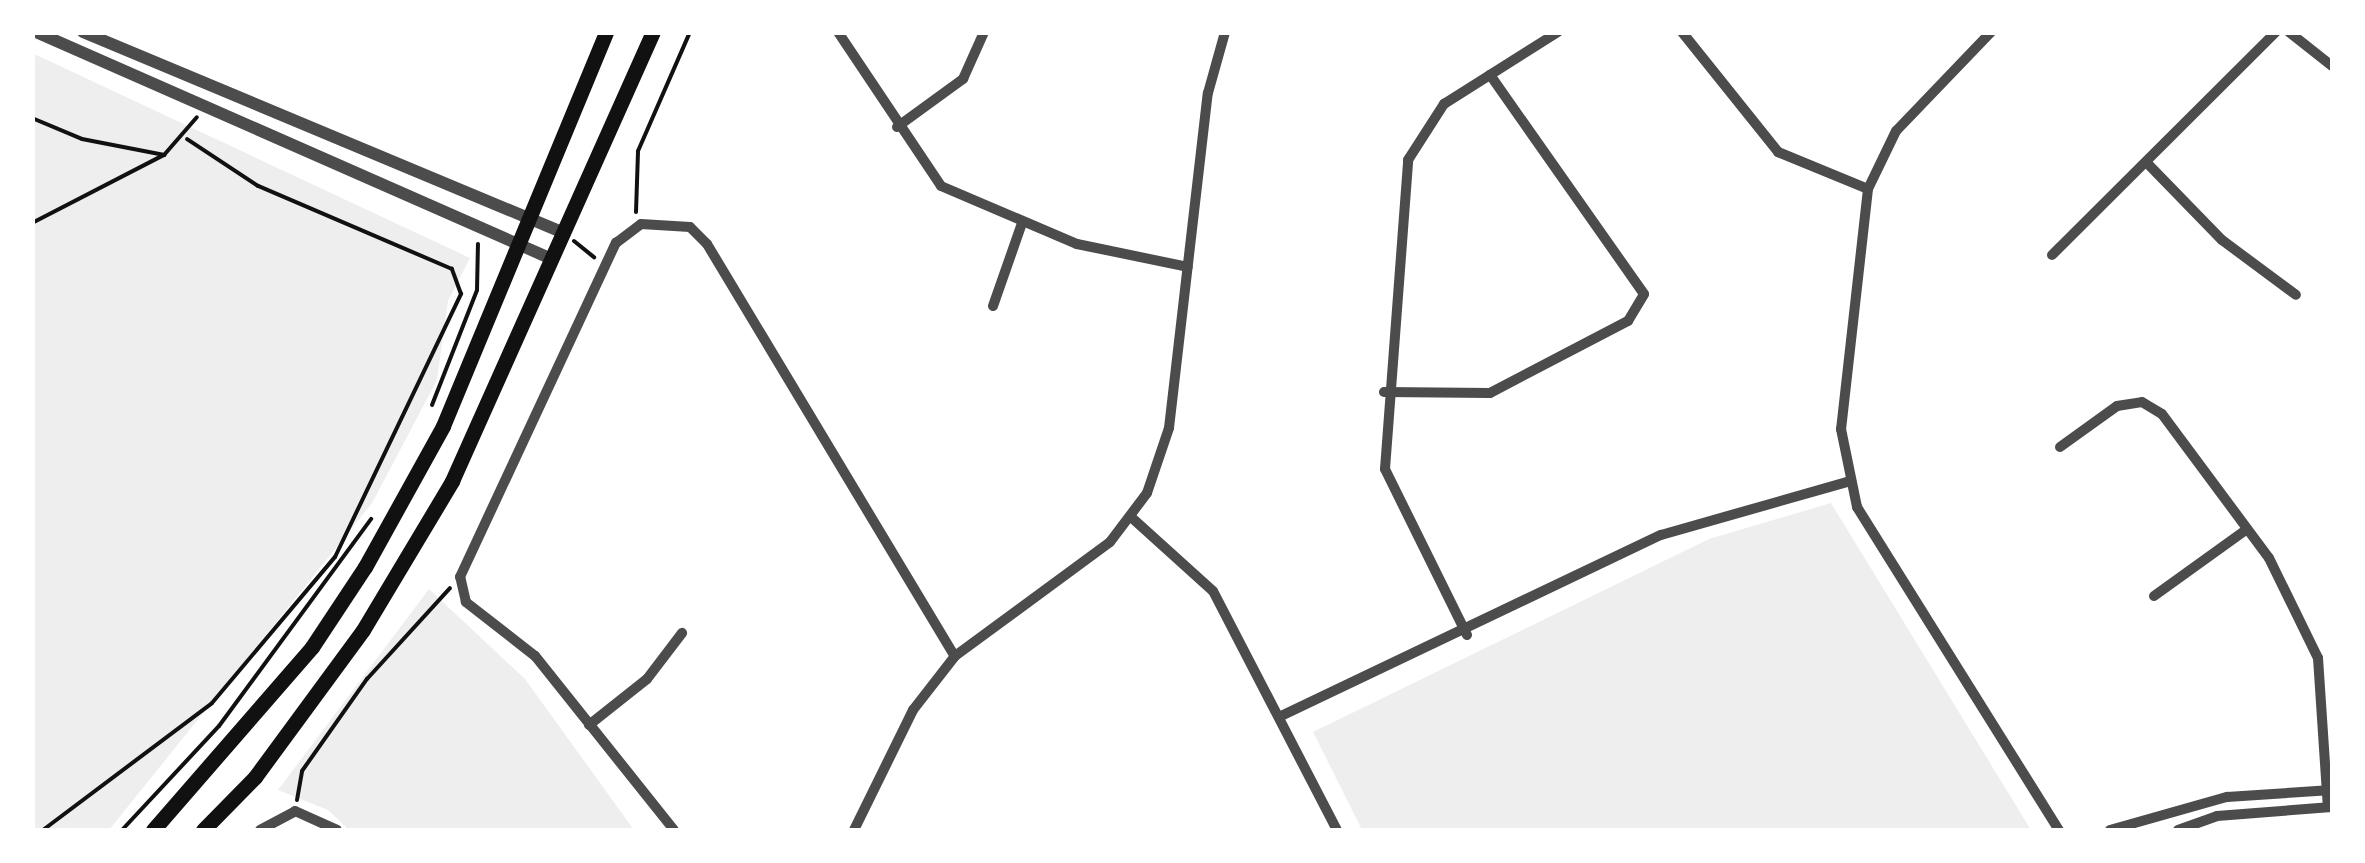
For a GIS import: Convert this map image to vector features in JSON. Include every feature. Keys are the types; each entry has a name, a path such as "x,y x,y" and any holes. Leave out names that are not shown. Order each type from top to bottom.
{"main road":[{"path":"153,830 312,647 365,567 444,426 515,242 606,32"},
{"path":"203,830 256,777 364,630 452,480 654,32"}],"street":[{"path":"36,32 552,259"},
{"path":"83,32 564,233"},
{"path":"838,32 897,128 941,186 1022,223 1188,267"},
{"path":"897,128 963,78 984,32"},
{"path":"854,830 913,710 955,656 1131,517 1169,428 1208,93 1225,32"},
{"path":"1466,635 1386,469 1384,392 1415,137 1444,104 1558,32"},
{"path":"1682,32 1778,152 1868,189"},
{"path":"1991,32 1896,132 1868,189 1840,429 1847,482 2059,830"},
{"path":"2052,255 2148,164 2276,32"},
{"path":"2289,32 2332,66"},
{"path":"1384,392 1490,393 1628,321 1644,294 1490,75"},
{"path":"2148,164 2222,240 2296,295"},
{"path":"674,830 535,656 466,602 460,578 606,266 635,227 662,219 707,244 955,656"},
{"path":"992,306 1022,223"},
{"path":"2060,446 2117,406 2142,402 2162,414 2246,530 2308,627 2325,701 2330,807 2217,816 2178,830"},
{"path":"1281,716 1466,635 1661,535 1847,482"},
{"path":"1131,517 1213,591 1337,830"},
{"path":"2154,596 2246,530"},
{"path":"589,725 648,679 682,634"},
{"path":"2110,830 2227,797 2330,790"},
{"path":"260,830 295,811 337,830"}],"path":[{"path":"635,227 638,151 690,32"},
{"path":"32,118 82,139 164,155 32,224"},
{"path":"43,830 212,702 335,556 460,294 452,270 258,186 187,139"},
{"path":"427,419 472,310 484,229"},
{"path":"564,233 606,266"},
{"path":"122,830 219,726 374,516"},
{"path":"295,811 302,772 368,679 460,578"}],"shaded area":[{"path":"32,53 470,258 448,301 437,380 372,503 109,830 33,830"},
{"path":"1831,503 2031,830 1362,830 1313,732 1709,539"},
{"path":"429,589 525,679 634,830 349,830 328,810 278,790"}]}
